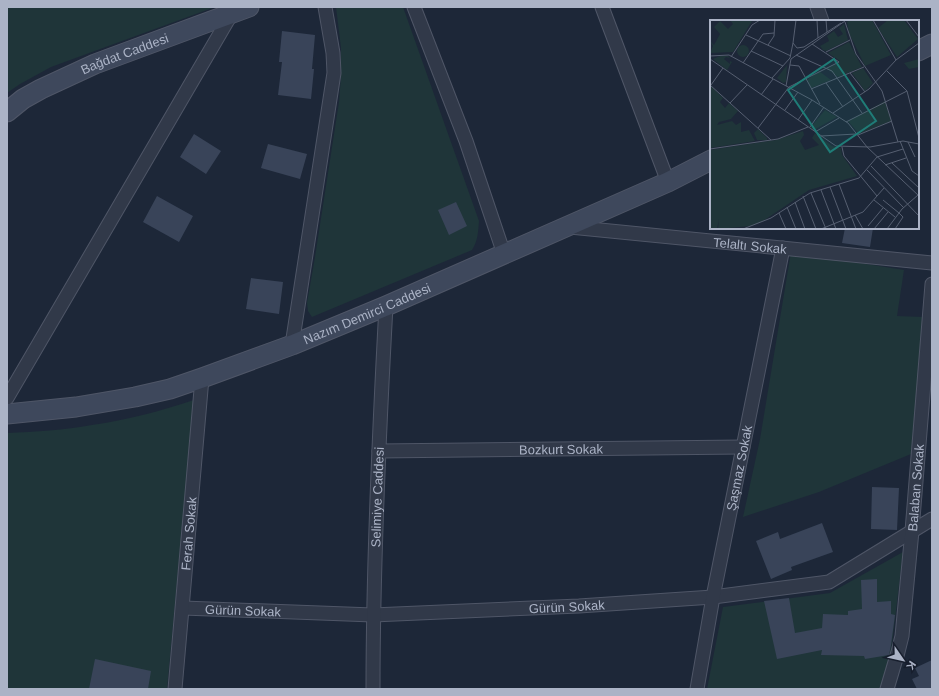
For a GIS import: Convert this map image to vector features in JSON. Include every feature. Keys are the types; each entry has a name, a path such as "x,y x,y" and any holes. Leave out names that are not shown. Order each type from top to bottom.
{"main road":[{"name":"Bağdat Caddesi","path":"7,112 23,99 41,89 95,64 240,10"},
{"path":"919,50 932,44"},
{"name":"Nazım Demirci Caddesi","path":"7,414 76,407 135,397 170,389 202,378 292,345 386,306 668,182 710,161"}],"street":[{"path":"292,345 334,73 333,53 325,7"},
{"path":"414,7 466,141 504,254"},
{"path":"602,7 668,182"},
{"path":"817,7 822,20"},
{"path":"7,398 240,10"},
{"name":"Telaltı Sokak","path":"567,226 932,263"},
{"name":"Şaşmaz Sokak","path":"697,689 713,597 783,248"},
{"name":"Balaban Sokak","path":"887,689 902,636 932,284"},
{"name":"Selimiye Caddesi","path":"373,689 373,615 386,306"},
{"name":"Ferah Sokak","path":"175,689 202,378"},
{"name":"Bozkurt Sokak","path":"379,452 743,447"},
{"name":"Gürün Sokak","path":"183,608 373,615 579,606 713,597 829,582 932,519"}],"green space":[{"path":"7,7 215,7 51,67 7,93"},
{"path":"336,7 403,7 479,221 477,240 472,250 312,317 308,311 307,303 339,102 341,48"},
{"path":"791,252 904,270 897,316 923,317 911,454 819,492 743,517 760,439"},
{"path":"194,400 167,689 7,689 7,433 81,427 118,421"},
{"path":"903,552 890,660 879,689 707,689 723,607 830,593"}],"building":[{"path":"282,31 315,35 311,99 278,95 282,62 279,62"},
{"path":"194,134 221,151 206,174 180,157"},
{"path":"268,144 307,154 300,179 261,168"},
{"path":"157,196 193,216 179,242 143,222"},
{"path":"456,202 467,226 449,235 438,210"},
{"path":"845,229 873,229 870,247 842,243"},
{"path":"251,278 283,282 279,314 246,309"},
{"path":"872,487 899,488 897,530 871,529"},
{"path":"822,523 833,552 791,567 792,570 771,579 756,541 778,532 780,539"},
{"path":"877,579 877,602 891,601 891,614 895,615 889,655 865,659 864,656 821,655 822,650 777,659 764,601 789,598 795,633 822,628 823,614 848,615 848,611 862,609 861,580"},
{"path":"95,659 151,671 148,689 89,689"},
{"path":"932,660 932,689 917,689 912,679 919,676 915,668"}]}
